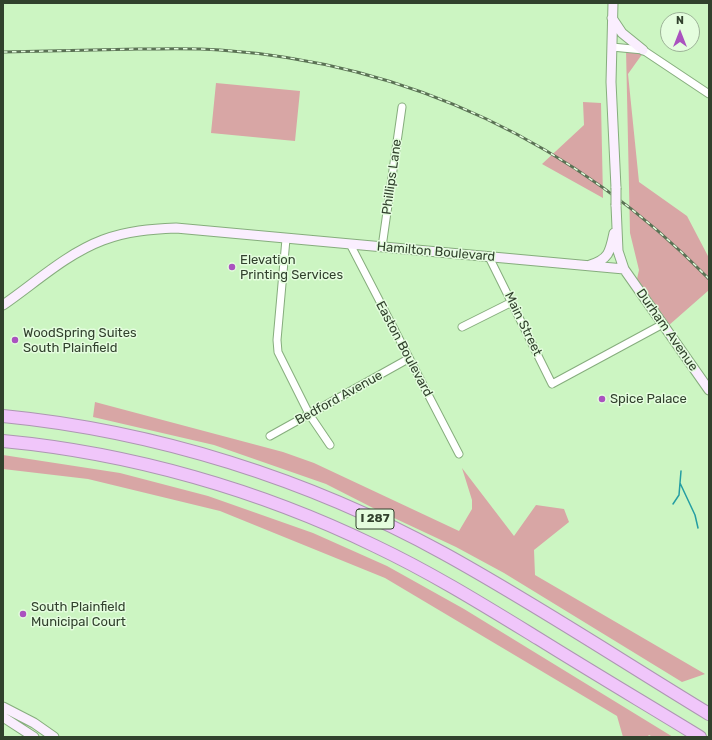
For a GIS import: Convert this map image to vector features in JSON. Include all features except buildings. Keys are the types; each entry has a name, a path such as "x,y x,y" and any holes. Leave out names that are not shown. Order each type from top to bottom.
{"highway":[{"name":"I 287","path":"3,416 69,425 175,447 276,478 328,498 442,552 709,714"},
{"name":"I 287","path":"3,441 73,451 165,470 261,499 347,533 401,559 467,595 700,737"}],"street":[{"path":"612,3 611,82 618,251 624,269"},
{"path":"612,18 622,33 643,50 709,94"},
{"path":"612,47 643,50"},
{"name":"Phillips Lane","path":"382,247 402,107"},
{"path":"587,266 601,261 607,256 611,248 617,220"},
{"name":"Hamilton Boulevard","path":"3,305 82,250 103,240 146,229 176,228 624,269"},
{"path":"286,239 277,340 278,352 309,414 330,445"},
{"name":"Easton Boulevard","path":"350,244 408,359 459,454"},
{"name":"Main Street","path":"489,257 552,384 662,324"},
{"name":"Durham Avenue","path":"624,269 709,390"},
{"path":"462,328 512,302"},
{"name":"Bedford Avenue","path":"270,436 408,359"},
{"path":"3,707 34,723 54,737"},
{"path":"3,717 34,737"},
{"path":"26,731 34,723"}],"shaded area":[{"path":"626,49 643,53 628,74 639,182 687,216 709,258 709,290 668,326 637,279 639,270 630,233"},
{"path":"216,83 300,91 295,141 211,133"},
{"path":"583,102 601,103 603,198 542,164 584,125"},
{"path":"95,402 283,452 314,463 459,531 472,509 472,500 462,468 514,536 536,505 564,509 569,522 534,550 535,575 705,674 682,682 504,573 456,547 326,484 214,445 93,417"},
{"path":"3,455 120,473 208,496 313,533 387,566 464,609 673,737 653,737 649,735 647,737 623,737 617,716 385,578 220,511 88,479 3,469"}],"waterway":[{"path":"673,504 679,495 681,471"},
{"path":"680,483 695,515 698,528"}],"railway":[{"path":"3,52 138,49 220,50 290,58 358,72 423,93 486,119 546,151 603,188 658,231 709,279"}],"place":[{"name":"Elevation Printing Services","path":"232,267"},
{"name":"WoodSpring Suites South Plainfield","path":"15,340"},
{"name":"Spice Palace","path":"602,399"},
{"name":"South Plainfield Municipal Court","path":"23,614"}]}
